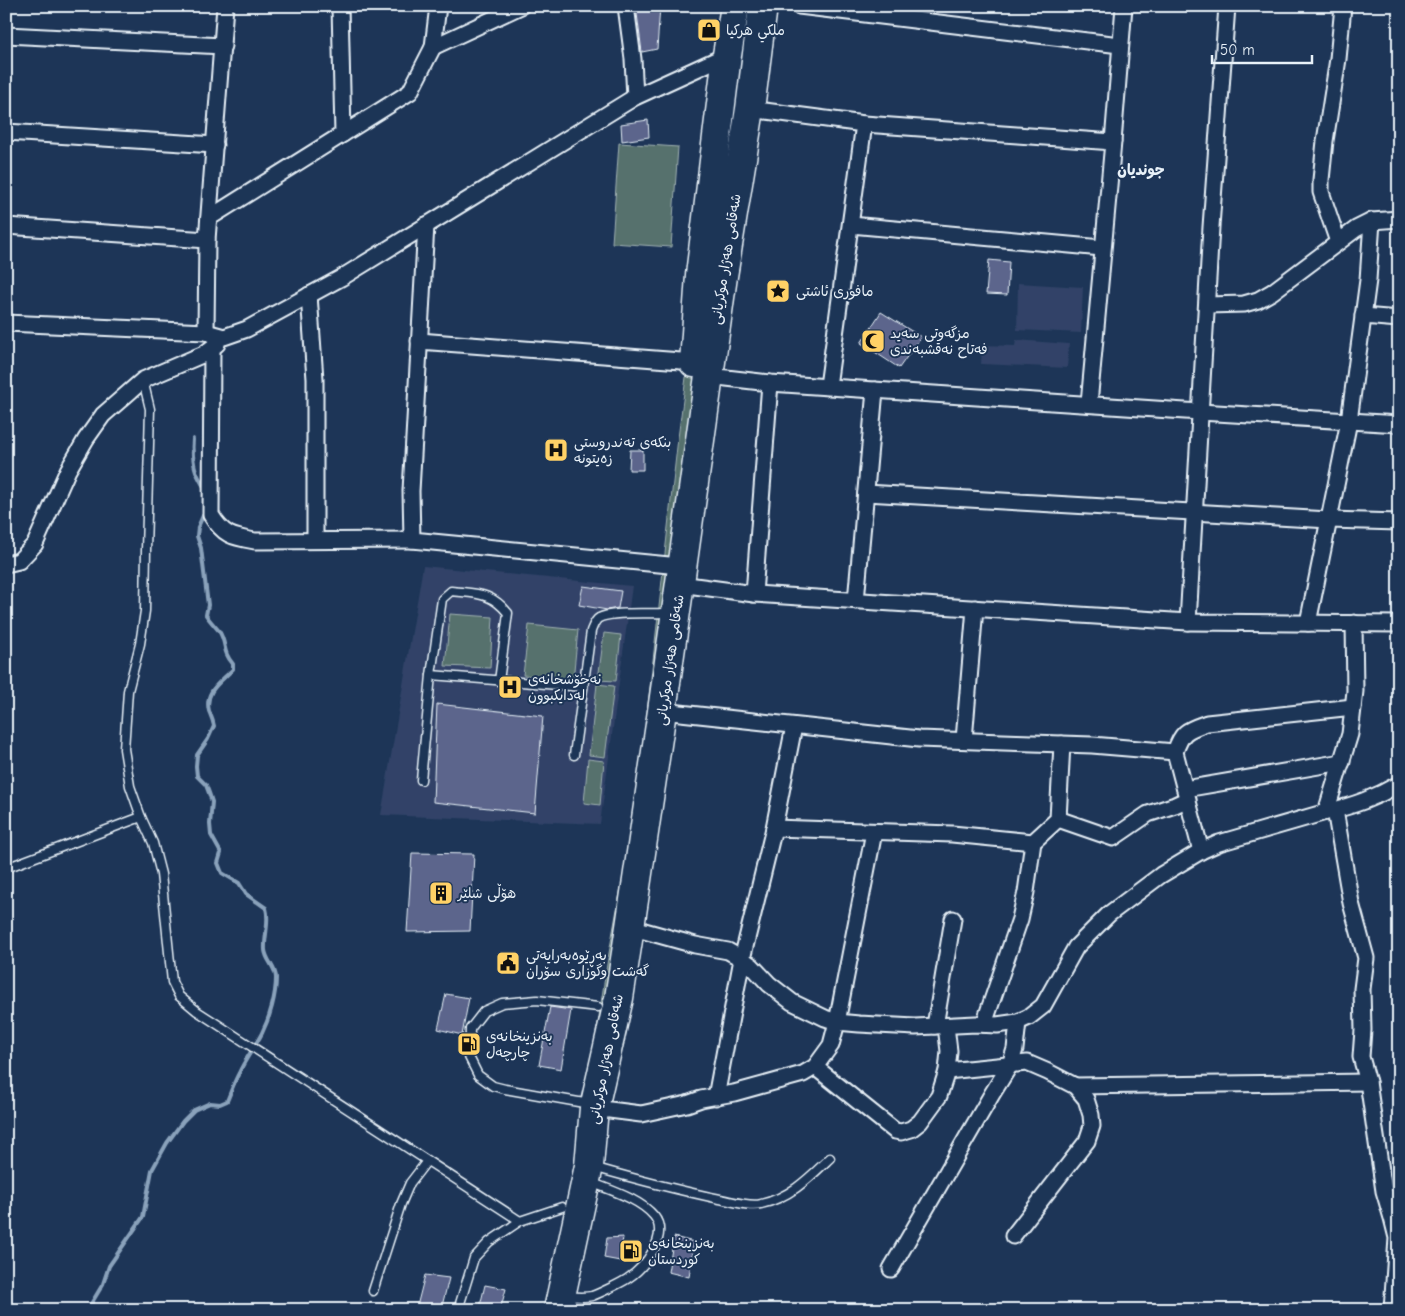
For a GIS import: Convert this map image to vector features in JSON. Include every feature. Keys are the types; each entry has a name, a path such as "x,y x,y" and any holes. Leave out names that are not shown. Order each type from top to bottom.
{"highway":[{"name":"شەقامی ھەژار موکریانی","path":"560,1306 562,1207 619,998 662,711 675,575 711,275 726,55 735,6"},
{"name":"شەقامی ھەژار موکریانی","path":"711,275 750,109 763,6"},
{"name":"شەقامی ھەژار موکریانی","path":"560,1306 587,1173 589,1105 598,1007 654,690 663,613 675,575"}],"street":[{"path":"206,332 207,240 226,6"},
{"path":"340,6 343,134"},
{"path":"209,218 410,92 433,47 438,6"},
{"path":"433,47 521,6"},
{"path":"626,6 633,59 635,97"},
{"path":"799,6 1120,45"},
{"path":"1089,404 1124,6"},
{"path":"1188,622 1206,306 1227,6"},
{"path":"1338,242 1321,192 1321,180 1325,141 1338,60 1343,6"},
{"path":"6,35 223,46"},
{"path":"6,564 19,561 35,544 68,470 86,439 103,415 143,380 204,354 224,338 246,329 341,278 635,97 726,55"},
{"path":"750,109 864,124 1113,142"},
{"path":"828,386 864,124"},
{"path":"6,132 215,145"},
{"path":"1206,306 1244,304 1258,300 1272,292 1356,229 1372,221 1399,220"},
{"path":"1308,623 1349,421 1368,280 1372,221"},
{"path":"851,225 1102,248"},
{"path":"6,226 207,240"},
{"path":"412,540 412,491 426,226"},
{"path":"309,295 315,379 315,540"},
{"path":"1363,316 1399,319"},
{"path":"6,323 206,332 224,338"},
{"path":"419,341 701,369 770,383 1399,424"},
{"path":"212,348 211,515 219,528 232,537 255,541 412,540 675,575 754,594 1188,622 1399,624"},
{"path":"754,594 770,383"},
{"path":"856,600 875,390"},
{"path":"866,493 1329,520 1399,522"},
{"path":"964,740 975,608"},
{"path":"1354,624 1355,691 1350,734 1331,811 1351,902 1366,958 1362,990 1363,1030 1361,1057 1368,1082 1384,1191 1397,1238 1392,1310"},
{"path":"1201,851 1175,752 1180,740 1189,729 1207,723 1353,707"},
{"path":"662,711 919,739 1062,744 1175,752"},
{"path":"716,1097 742,959 774,828 794,726"},
{"path":"984,1024 1020,919 1033,842 1058,820 1062,744"},
{"path":"1058,820 1113,838 1148,814 1175,805 1186,794 1342,762"},
{"path":"630,926 695,945 728,951 742,959 792,1002 837,1022 914,1028 997,1025 1018,1022 1043,1006 1076,947 1109,914 1161,875 1201,851 1219,843 1349,806 1379,796 1399,784"},
{"path":"774,828 952,834 1033,842"},
{"path":"589,1105 641,1114 803,1074 815,1068 831,1045 837,1022 874,832"},
{"path":"815,1068 895,1131 901,1132 911,1129 920,1122 939,1096 947,1071 949,1051 940,1026 953,919"},
{"path":"890,1270 1010,1065 1015,1049 1018,1022"},
{"path":"947,1071 1027,1062 1075,1086 1086,1099 1092,1126 1087,1141 1013,1236"},
{"path":"1075,1086 1368,1082"}],"lane":[{"path":"143,380 150,409 145,611 140,644 128,691 124,749 130,786 153,843 160,874 172,982 179,996 198,1011 520,1221"},
{"path":"421,780 431,675 442,599 451,592 484,594 500,602 508,613 499,680"},
{"path":"574,755 591,630 598,618 608,615 663,613"},
{"path":"431,675 583,687"},
{"path":"6,868 141,817"},
{"path":"589,1105 493,1086 478,1075 469,1057 470,1029 484,1011 502,1003 537,1000 598,1007"},
{"path":"587,1173 737,1203 759,1205 795,1191 830,1158"},
{"path":"373,1291 410,1183 427,1161"},
{"path":"560,1306 592,1296 627,1279 654,1250 660,1233 659,1224 653,1215 637,1202 587,1173"},
{"path":"458,1310 474,1258 489,1242 520,1221 562,1207"}],"shaded area":[{"path":"1018,283 1083,287 1081,333 1017,330"},
{"path":"1016,340 1069,344 1067,368 981,364 982,345 1015,346"},
{"name":"نەخۆشخانەی لەدایکبوون","path":"423,566 632,586 600,824 381,815"}],"green space":[{"path":"619,143 678,147 671,247 612,243"},
{"path":"705,296 647,800 594,1049 607,964 633,821 643,749 678,438 695,309"},
{"path":"450,614 493,617 490,668 445,666"},
{"path":"529,625 578,630 573,680 523,675"},
{"path":"604,633 621,635 616,681 598,680"},
{"path":"597,684 614,686 605,757 589,755"},
{"path":"588,759 604,761 600,805 584,803"}],"building":[{"path":"636,6 660,6 657,49 642,52"},
{"path":"648,120 649,137 622,141 621,124"},
{"path":"989,260 1009,262 1007,295 986,294"},
{"path":"881,312 921,337 899,368 861,343"},
{"path":"630,450 643,450 643,470 629,470"},
{"path":"583,586 621,591 618,608 607,610 579,605"},
{"path":"437,704 543,716 535,813 433,802"},
{"name":"هۆڵی شلێر","path":"412,853 474,854 470,931 407,932"},
{"path":"446,994 469,998 462,1035 438,1029"},
{"path":"550,1007 571,1010 561,1069 539,1065"},
{"path":"623,1237 620,1261 604,1258 607,1238"},
{"path":"674,1237 694,1242 689,1277 668,1272"},
{"path":"425,1275 449,1278 441,1310 416,1310"},
{"path":"485,1285 506,1289 500,1310 479,1310"}],"waterway":[{"path":"193,439 195,468 205,489"},
{"path":"89,1310 103,1284 109,1266 143,1217 152,1170 167,1143 183,1121 194,1110 210,1103 220,1104 227,1101 241,1068 265,1027 275,992 276,974 265,950 266,908 246,894 239,883 222,873 218,863 221,853 211,835 212,802 206,785 197,776 197,755 214,726 208,704 211,692 233,669 233,664 227,655 221,635 206,615 208,605 201,548 197,536 198,527 205,511"}],"place":[{"name":"ملكي هركيا","path":"709,30"},
{"name":"مافوری ئاشتی","path":"778,291"},
{"name":"مزگەوتی سەید فەتاح نەقشبەندی","path":"873,341"},
{"name":"بنکەی تەندروستی زەیتونە","path":"556,450"},
{"name":"نەخۆشخانەی لەدایکبوون","path":"510,687"},
{"name":"هۆڵی شلێر","path":"441,893"},
{"name":"بەڕێوەبەرایەتی گەشت وگوزاری سۆران","path":"508,963"},
{"name":"بەنزینخانەی چارچەل","path":"469,1044"},
{"name":"بەنزینخانەی كوردستان","path":"631,1251"}],"district":[{"name":"جوندیان","path":"1141,170"}]}
